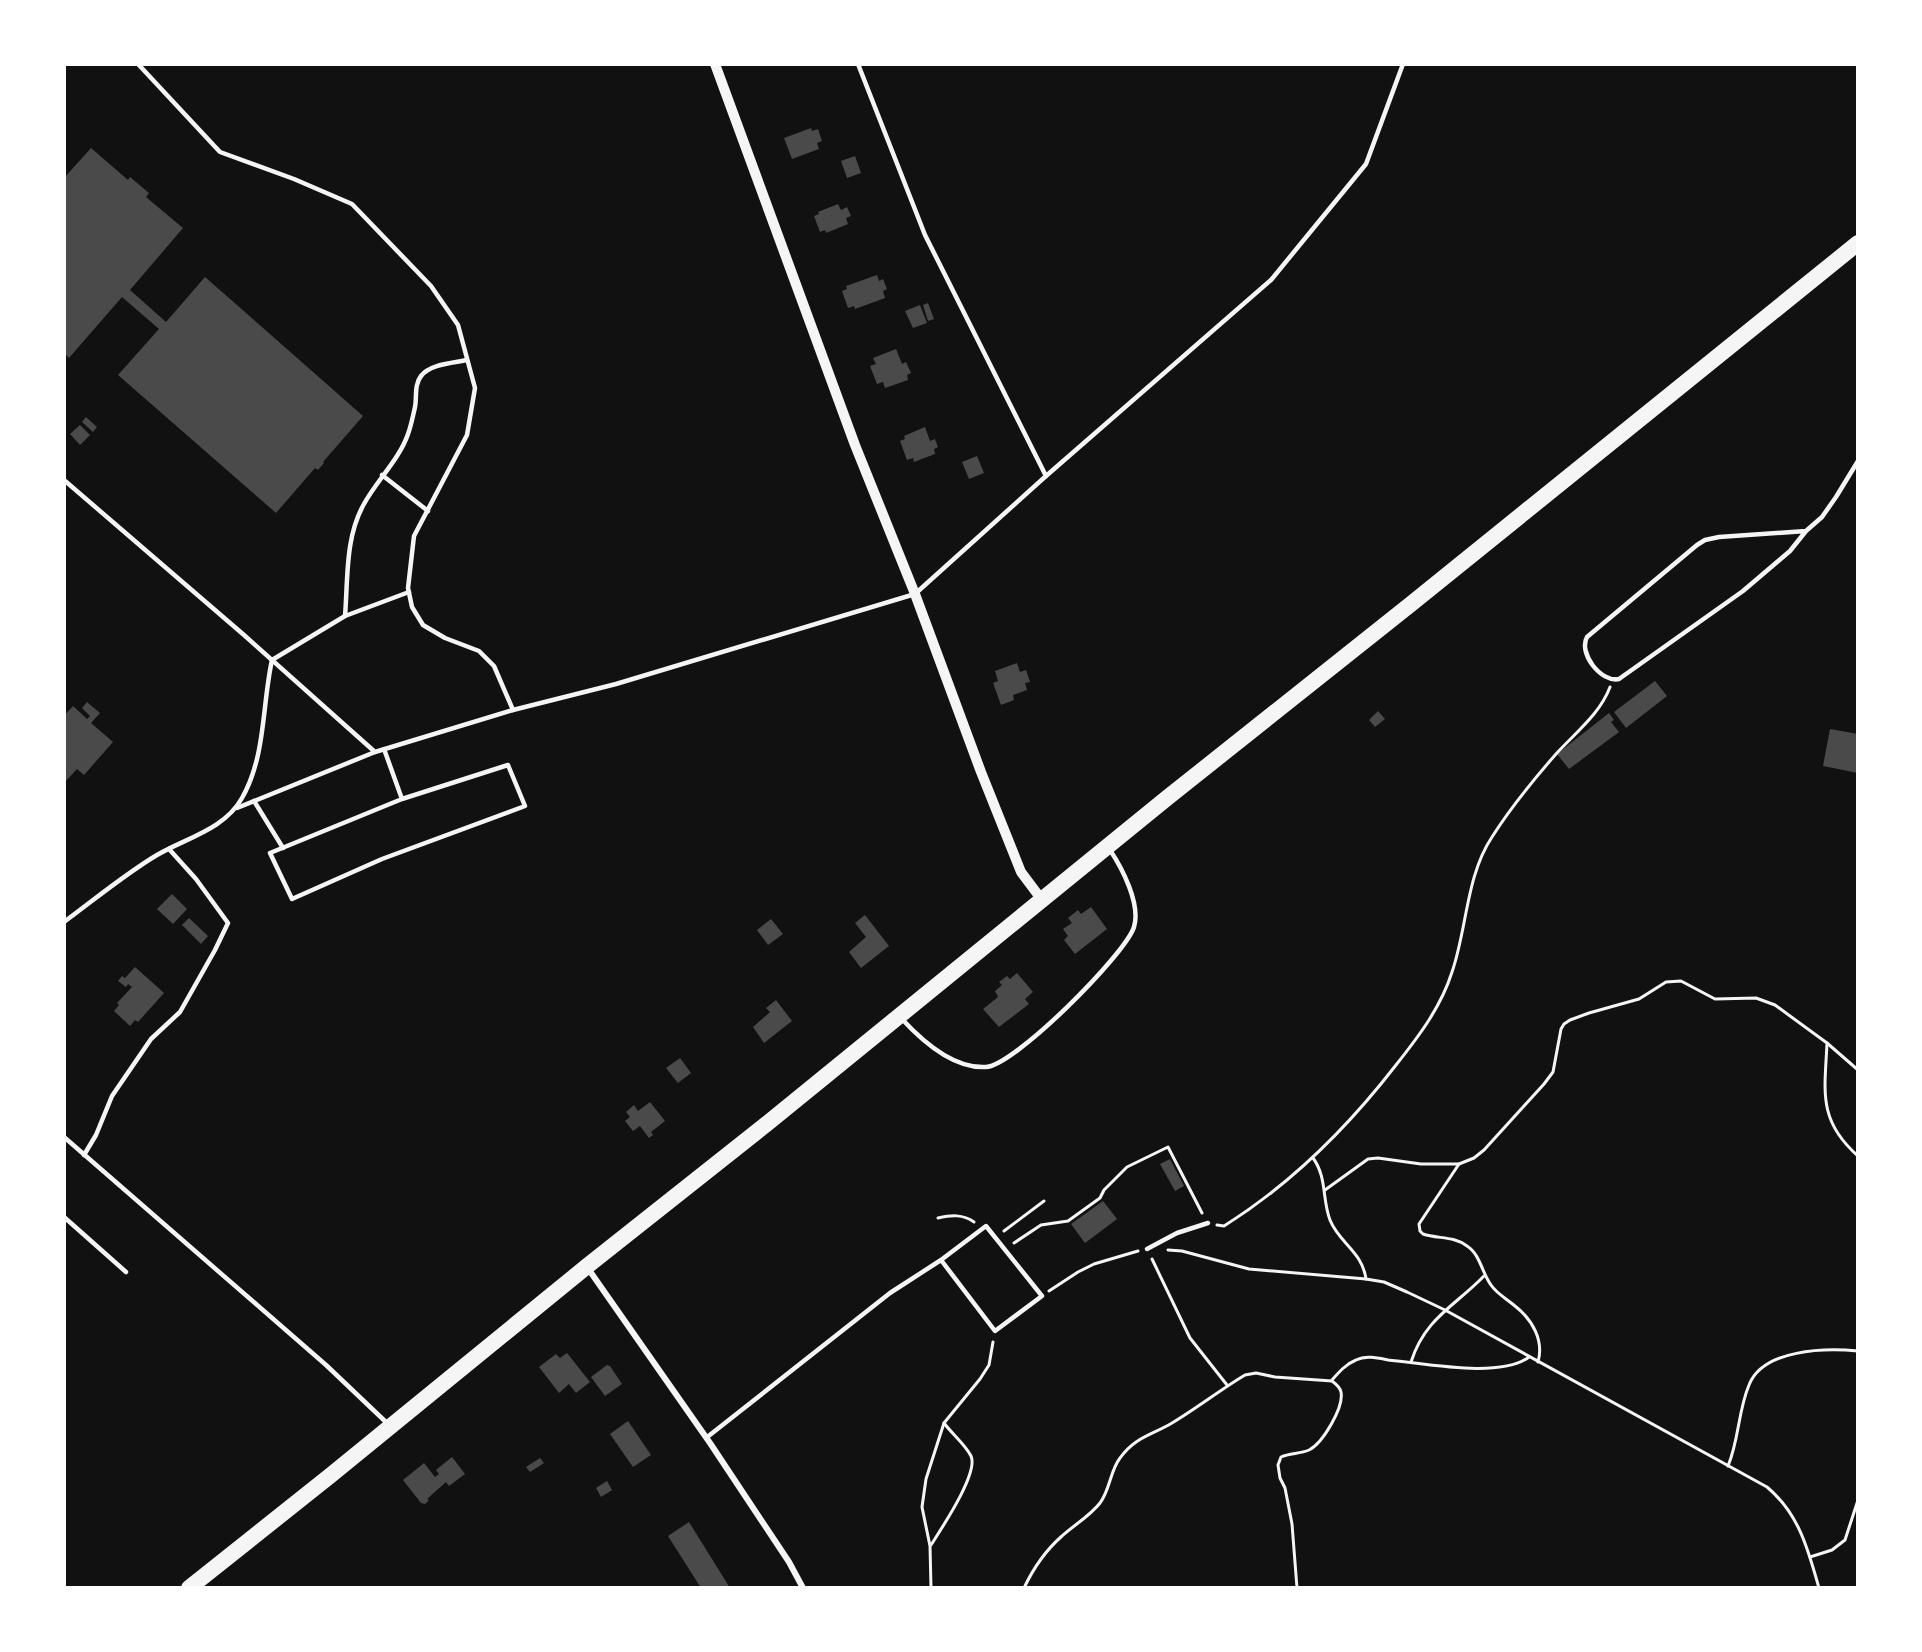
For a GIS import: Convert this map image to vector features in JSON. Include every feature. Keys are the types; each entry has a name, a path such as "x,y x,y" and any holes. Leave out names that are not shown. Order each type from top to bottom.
{"highway":[{"path":"189,1587 769,1122 1107,846 1856,247"}],"street":[{"path":"715,64 851,434 915,594 1013,853 1021,872 1042,900"},
{"path":"586,1267 706,1438 789,1562 803,1587"}],"lane":[{"path":"138,64 220,152 294,179 352,204 430,286 458,325 475,388 467,435 414,536 409,592 412,607 423,626 445,638 479,651 494,666 513,710"},
{"path":"858,64 925,235 1046,476"},
{"path":"234,808 384,749 513,710 616,684 915,594 1046,476 1271,280 1366,164 1403,64"},
{"path":"345,616 350,547 355,525 362,507 407,436 415,406 417,384 421,375 433,368 467,360"},
{"path":"1806,531 1719,537 1706,540 1697,545 1587,637 1584,651 1607,678 1619,679 1743,591 1790,551 1836,497 1857,461"},
{"path":"382,475 428,511"},
{"path":"64,480 375,752"},
{"path":"64,922 156,855 225,820 242,798 253,771 263,730 272,660 345,616 409,592"},
{"path":"384,749 402,799"},
{"path":"508,765 525,806 382,859 292,899 270,854 402,799 508,765"},
{"path":"254,801 283,848"},
{"path":"899,1016 912,1030 934,1047 959,1062 975,1067 990,1067 1005,1059 1045,1027 1091,983 1119,951 1134,926 1133,898 1119,864 1107,846"},
{"path":"84,1155 96,1135 112,1096 152,1040 180,1012 228,923 196,879 169,849"},
{"path":"64,1137 326,1365 389,1426"},
{"path":"64,1217 126,1272"},
{"path":"1147,1249 1163,1239 1208,1223"},
{"path":"706,1438 890,1293 941,1260 986,1226 1042,1296 995,1331 941,1260"}],"path":[{"path":"1005,1249 1041,1225 1068,1221 1100,1198 1104,1190 1127,1167 1168,1147 1208,1223 1224,1226 1257,1205 1313,1158 1374,1093 1424,1030 1439,1004 1453,971 1468,900 1482,855 1491,837 1556,754 1605,702 1613,680"},
{"path":"1325,1190 1368,1159 1378,1158 1421,1164 1460,1164 1474,1158 1545,1084 1553,1072 1564,1024 1589,1013 1638,999 1666,982 1681,981 1715,999 1756,998 1775,1005 1827,1043 1857,1070"},
{"path":"1827,1043 1823,1083 1825,1103 1836,1132 1857,1156"},
{"path":"1313,1158 1322,1174 1330,1219 1360,1259 1366,1279"},
{"path":"1460,1164 1419,1224 1420,1231 1429,1236 1455,1239 1466,1245 1477,1256 1484,1276 1493,1288 1518,1307 1533,1327 1540,1344 1541,1352 1538,1362"},
{"path":"996,1238 1044,1201"},
{"path":"938,1218 958,1215 969,1218 982,1229"},
{"path":"1147,1249 1190,1338 1227,1385"},
{"path":"1042,1296 1078,1272 1095,1264 1147,1249 1182,1251 1249,1269 1384,1282 1445,1310 1529,1358 1760,1482 1781,1498 1790,1511 1810,1557 1819,1587"},
{"path":"1411,1362 1415,1349 1435,1318 1484,1276"},
{"path":"931,1587 929,1579 930,1546 922,1496 944,1423 989,1365 995,1331"},
{"path":"1728,1466 1734,1452 1749,1384 1759,1369 1772,1361 1806,1352 1834,1348 1857,1351"},
{"path":"1332,1380 1343,1367 1358,1359 1372,1357 1458,1367 1515,1365 1529,1358"},
{"path":"1024,1587 1032,1572 1060,1538 1100,1504 1116,1465 1139,1438 1173,1423 1227,1385 1245,1375 1256,1373 1275,1377 1332,1380 1338,1385 1341,1394 1335,1415 1326,1433 1309,1450 1281,1457 1278,1465 1292,1524 1297,1587"},
{"path":"930,1546 962,1492 972,1462 970,1455 944,1423"},
{"path":"1810,1557 1832,1550 1845,1540 1857,1500"}],"building":[{"path":"811,128 812,131 818,129 822,141 817,143 819,149 792,159 784,138"},
{"path":"91,148 128,180 130,177 149,193 146,197 183,228 130,290 166,322 205,277 363,416 318,470 315,468 276,513 118,375 159,329 122,297 69,358 64,353 64,178"},
{"path":"855,156 861,173 847,178 841,161"},
{"path":"838,204 841,210 847,207 851,216 846,218 848,224 826,233 825,230 820,232 814,216"},
{"path":"877,275 879,281 883,279 887,289 883,291 885,298 855,309 854,306 848,308 842,291 847,289 846,286"},
{"path":"928,303 934,319 928,321 923,305"},
{"path":"920,305 927,323 913,328 905,311"},
{"path":"896,349 902,364 906,362 911,373 907,375 908,380 885,388 883,382 877,384 870,366 876,364 873,358"},
{"path":"86,417 97,427 93,432 82,422"},
{"path":"80,425 90,435 80,445 70,434"},
{"path":"925,427 930,441 935,439 938,447 934,449 935,454 914,462 913,458 907,460 900,441 905,439 904,436"},
{"path":"977,456 984,473 969,479 962,462"},
{"path":"1017,663 1020,672 1026,670 1030,682 1025,683 1027,690 1013,695 1014,700 1001,705 993,683 998,681 995,671"},
{"path":"1655,681 1667,696 1626,728 1614,712"},
{"path":"87,702 100,713 91,723 113,742 84,775 77,769 64,783 64,716 73,706 87,719 90,716 82,708"},
{"path":"1378,711 1385,719 1375,727 1369,720"},
{"path":"1609,713 1614,720 1611,722 1619,732 1569,769 1557,754"},
{"path":"1830,729 1858,734 1858,773 1823,766"},
{"path":"172,894 187,909 173,924 157,909"},
{"path":"1091,907 1107,929 1075,954 1064,940 1068,936 1063,929 1072,923 1068,918 1078,910 1081,914"},
{"path":"865,915 889,946 861,968 849,952 866,937 855,923"},
{"path":"189,918 208,936 201,944 182,925"},
{"path":"771,919 783,934 768,945 757,930"},
{"path":"135,967 164,993 138,1022 135,1020 130,1026 114,1011 119,1005 117,1003 132,987 128,984 126,987 118,981 122,976 125,978"},
{"path":"1017,973 1033,992 1025,999 1029,1004 999,1027 983,1009 998,997 995,991 1002,985 999,982 1007,976 1010,979"},
{"path":"776,1000 792,1021 764,1043 753,1027 770,1012 766,1008"},
{"path":"680,1058 691,1073 678,1083 666,1068"},
{"path":"650,1102 665,1121 651,1132 653,1135 649,1138 640,1126 633,1131 625,1121 630,1117 626,1112 634,1105 638,1111"},
{"path":"1170,1159 1184,1186 1175,1191 1160,1164"},
{"path":"1103,1201 1117,1219 1085,1243 1071,1224"},
{"path":"567,1353 590,1382 576,1393 569,1384 559,1393 539,1367 556,1354 560,1358"},
{"path":"607,1365 622,1384 605,1396 591,1377"},
{"path":"628,1421 651,1455 633,1467 610,1434"},
{"path":"452,1457 465,1474 449,1486 446,1482 427,1499 429,1500 425,1504 421,1503 403,1480 424,1463 435,1477 439,1474 436,1470"},
{"path":"540,1458 544,1463 530,1472 526,1467"},
{"path":"607,1481 612,1490 601,1497 596,1488"},
{"path":"689,1522 730,1588 701,1588 668,1536"}]}
